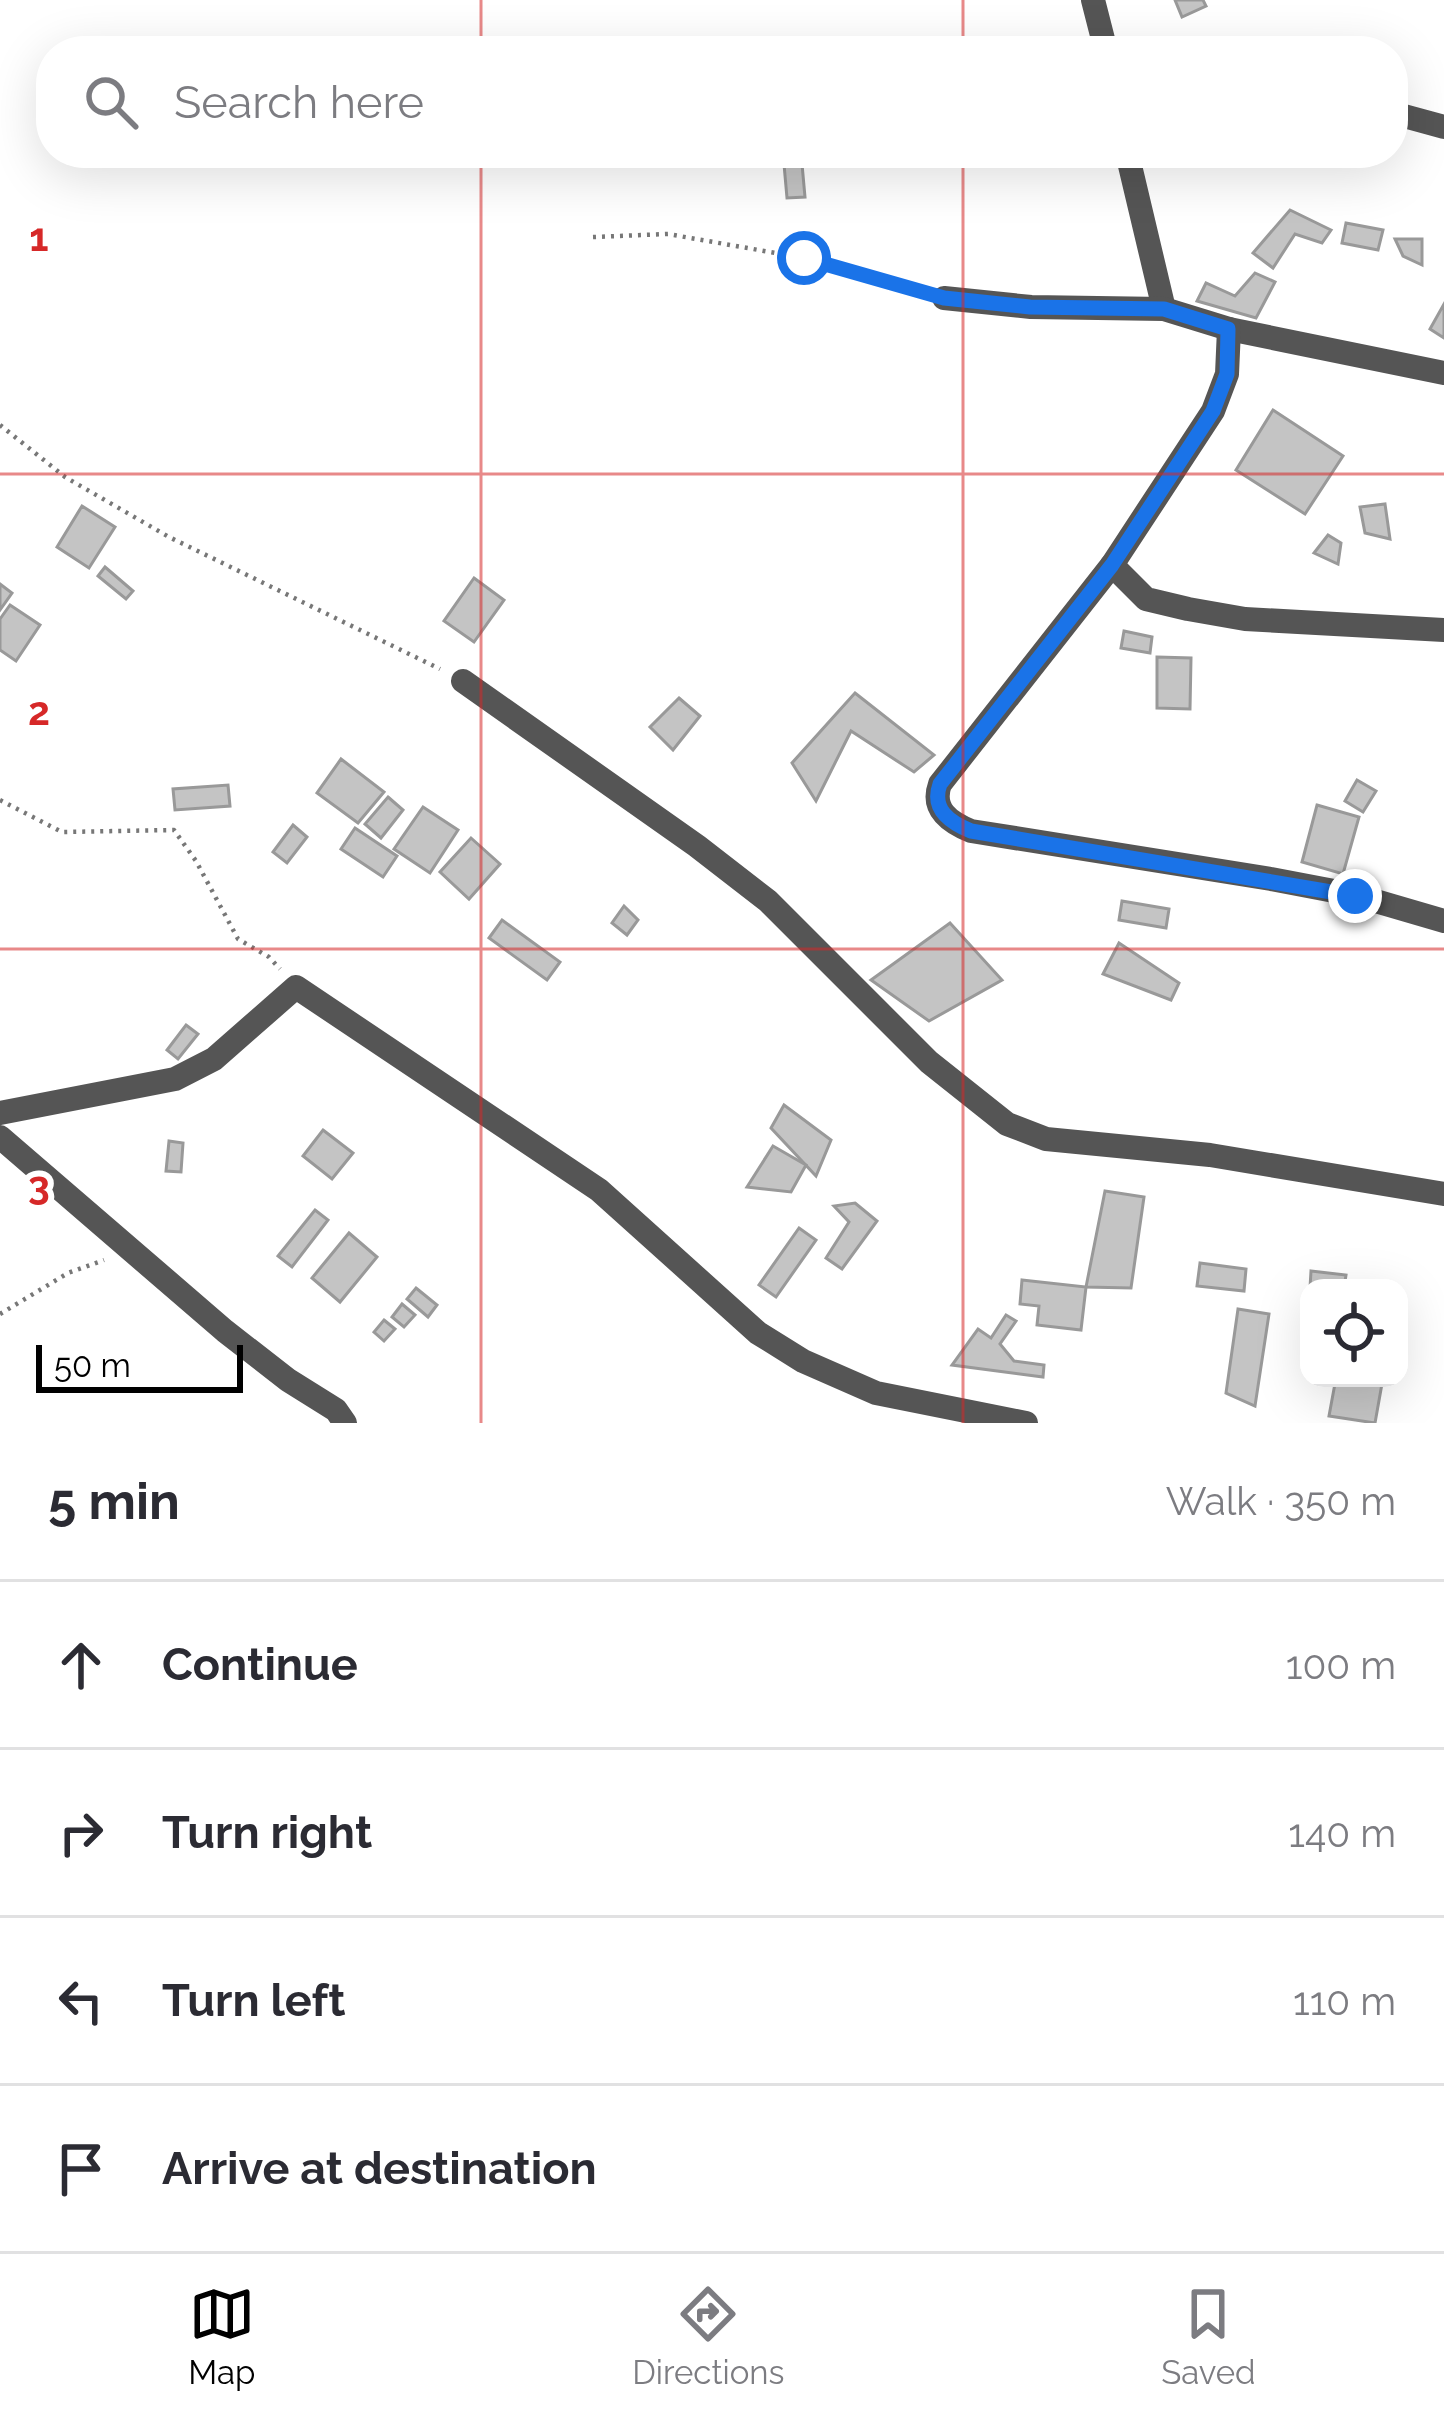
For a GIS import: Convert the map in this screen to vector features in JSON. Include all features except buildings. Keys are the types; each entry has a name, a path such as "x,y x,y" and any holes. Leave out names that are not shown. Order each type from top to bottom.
{"street":[{"path":"1093,0 1102,36"},
{"path":"1408,117 1444,127"},
{"path":"1131,168 1164,309"},
{"path":"944,298 1030,307 1164,309 1228,329 1444,373"},
{"path":"1228,329 1227,374 1213,411 1112,565 940,784 935,797 941,812 971,831 1270,879 1444,921"},
{"path":"1112,565 1146,599 1188,609 1245,619 1444,630"},
{"path":"463,681 768,901 928,1061 1007,1124 1046,1139 1210,1155 1444,1194"},
{"path":"0,1113 175,1078 214,1058 296,987 599,1190 758,1333 803,1361 876,1393 1026,1423"},
{"path":"0,1137 241,1344 336,1410 345,1423"}],"path":[{"path":"593,237 668,234 804,258 944,298"},
{"path":"0,425 65,476 169,536 463,681"},
{"path":"0,800 62,832 173,830 196,861 238,939 269,957 296,987"},
{"path":"0,1314 68,1273 132,1251"}],"route":[{"path":"804,258 944,298 1030,307 1164,309 1228,329 1227,374 1213,411 1112,565 940,784 935,797 941,812 971,831 1355,896"}]}
